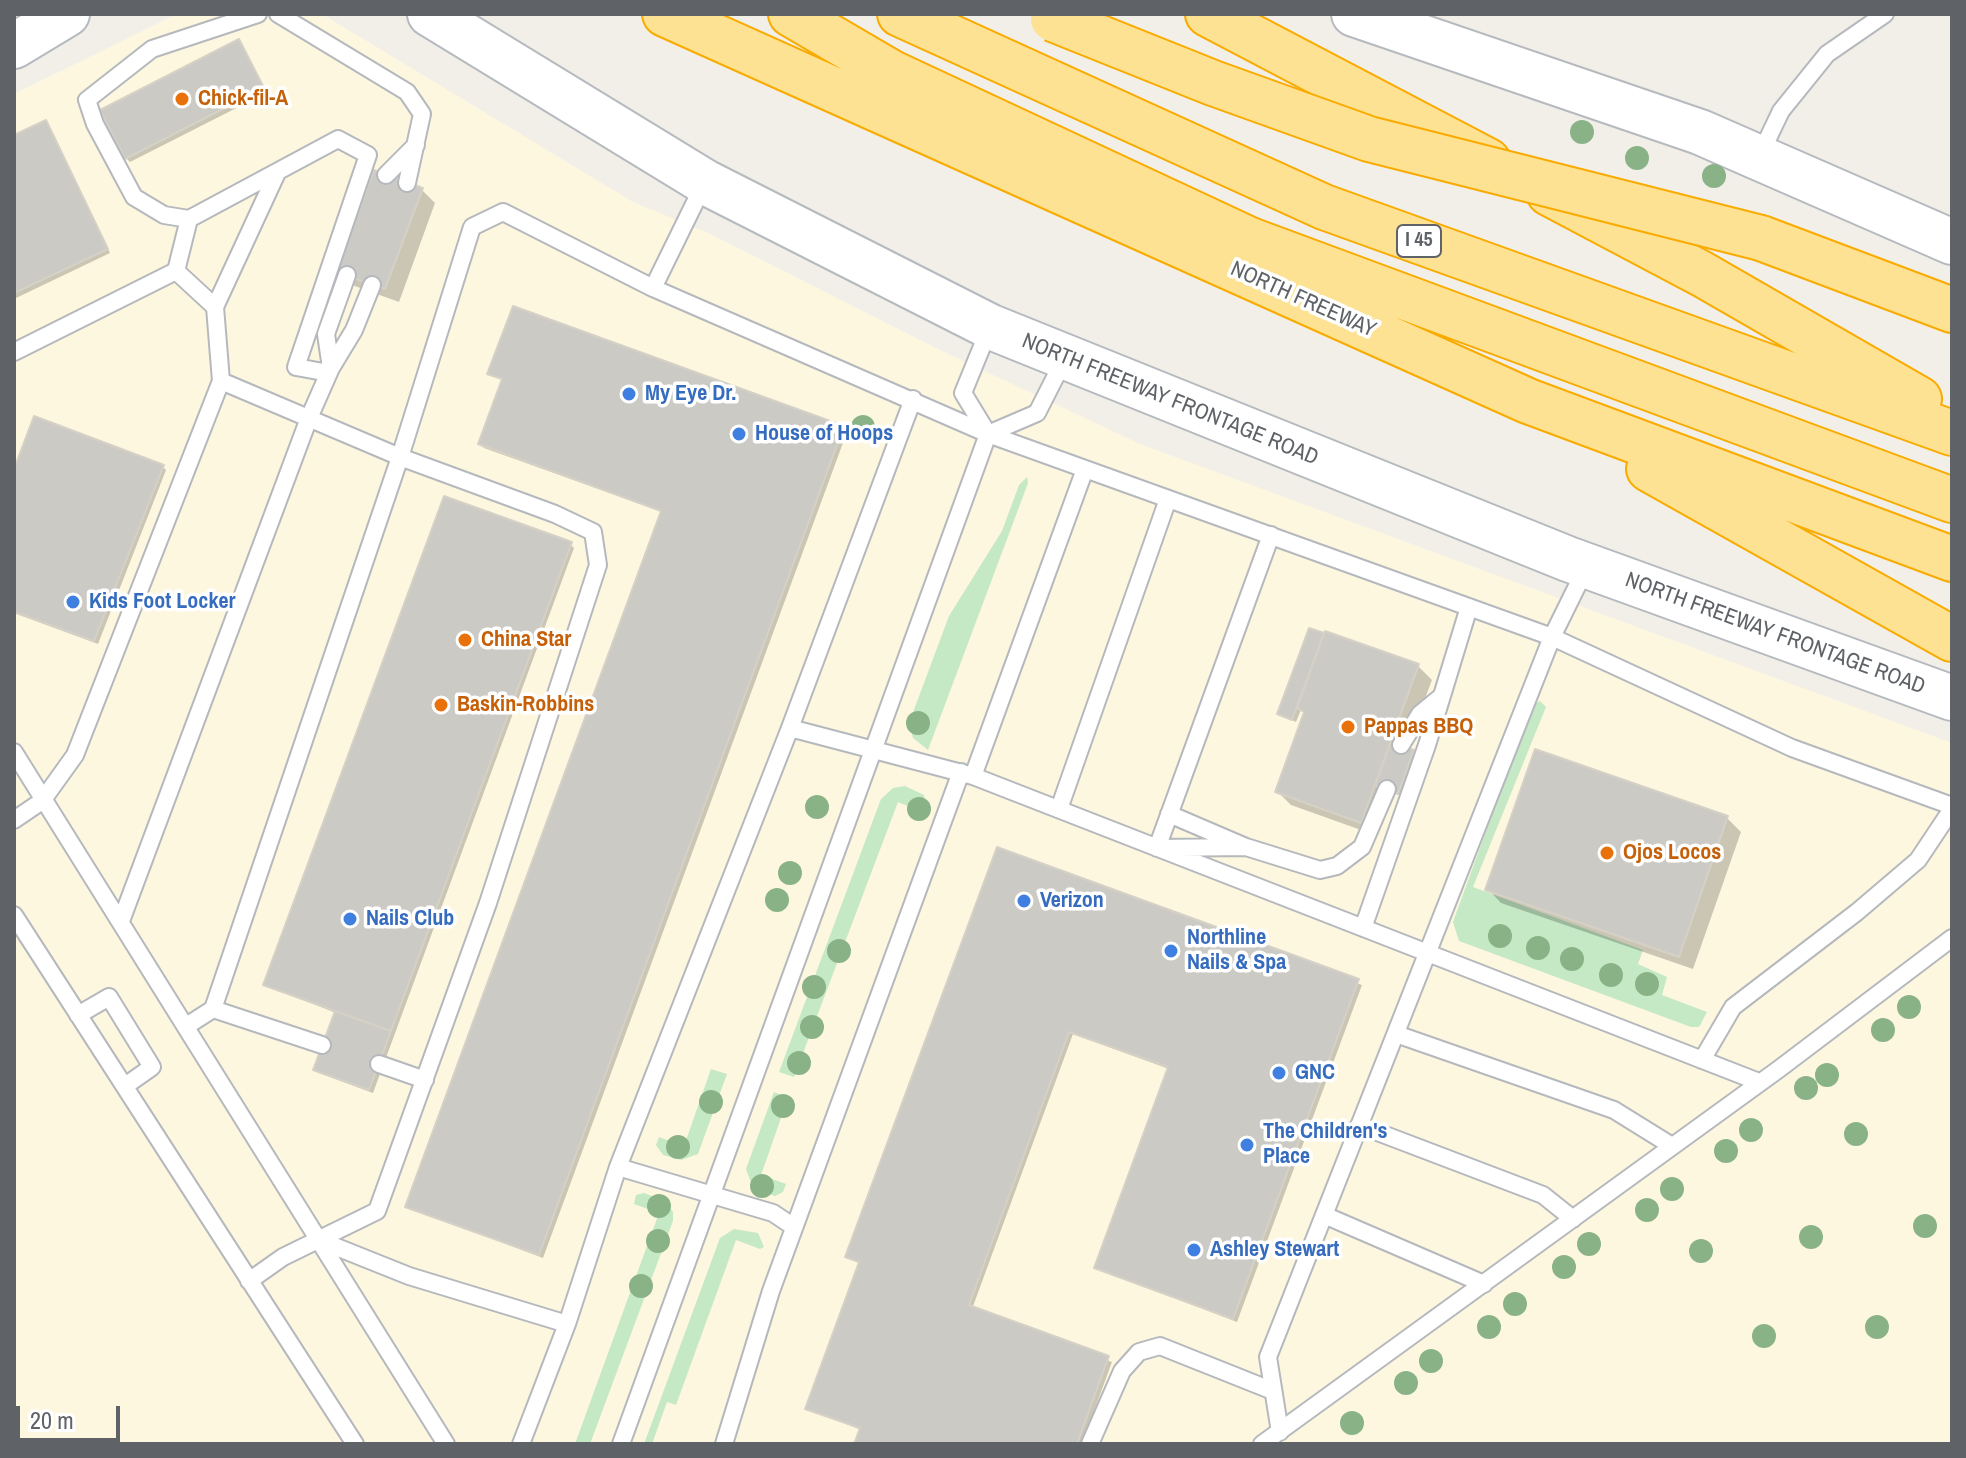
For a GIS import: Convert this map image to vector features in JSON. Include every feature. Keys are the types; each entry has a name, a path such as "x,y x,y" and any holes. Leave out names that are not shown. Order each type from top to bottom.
{"highway":[{"name":"NORTH FREEWAY","path":"665,14 1528,401 1952,559"},
{"name":"NORTH FREEWAY","path":"791,14 892,73 1250,240 1952,500"},
{"name":"I 45","path":"900,14 1324,207 1952,433"},
{"path":"1208,14 1702,274 1952,419"},
{"path":"1046,16 1213,83 1369,139 1761,238 1952,310"},
{"path":"1528,401 1952,639"}],"main road":[{"path":"14,46 67,14"},
{"name":"NORTH FREEWAY FRONTAGE ROAD","path":"430,14 705,182 991,327 1587,566 1952,698"},
{"path":"1354,14 1700,132 1952,242"}],"lane":[{"path":"258,14 152,49 87,100 95,124 134,197 164,215 189,219 338,139 368,155 296,367 330,370"},
{"path":"278,14 407,92 422,114 419,143 407,183"},
{"path":"1758,157 1781,111 1827,54 1885,14"},
{"path":"386,175 419,143"},
{"path":"14,820 42,801 75,755 221,381 215,307 276,175"},
{"path":"653,288 705,182"},
{"path":"188,1025 213,1009 400,457 472,227 503,212 653,288 988,434 1552,637 1792,748 1952,807 1918,860 1857,912 1733,1007 1702,1060"},
{"path":"14,352 176,271 189,219"},
{"path":"176,271 215,307"},
{"path":"330,370 326,334 347,275"},
{"path":"121,921 309,418 330,370 354,330 372,285"},
{"path":"988,434 963,393 991,327"},
{"path":"621,1444 988,434 1037,413 1065,358"},
{"path":"221,381 400,457 555,514 593,532 598,565 488,903 377,1211 283,1257 249,1281"},
{"path":"521,1444 567,1324 618,1167 790,728 913,399"},
{"path":"724,1444 794,1227 1085,469"},
{"path":"1059,809 1168,499"},
{"path":"1157,848 1271,535"},
{"path":"1280,1432 1268,1357 1552,637 1587,566"},
{"path":"1363,928 1469,607"},
{"path":"1401,745 1420,714 1442,696"},
{"path":"790,728 967,774 1759,1082"},
{"path":"14,752 42,801 188,1025 446,1444"},
{"path":"1169,814 1246,847 1320,870 1337,866 1352,857 1370,835 1387,789"},
{"path":"1157,848 1246,847"},
{"path":"14,915 355,1444"},
{"path":"1262,1444 1573,1219 1952,938"},
{"path":"78,1015 109,997 152,1067 125,1086"},
{"path":"213,1009 322,1045"},
{"path":"1396,1034 1614,1110 1672,1146"},
{"path":"379,1064 425,1080"},
{"path":"1359,1125 1543,1195 1573,1219"},
{"path":"618,1167 773,1213 794,1227"},
{"path":"1324,1215 1484,1284"},
{"path":"319,1240 409,1276 567,1324"},
{"path":"1090,1444 1122,1371 1139,1352 1160,1346 1273,1391"}],"shaded area":[{"path":"177,14 322,14 633,202 710,234 940,350 1140,444 1952,743 1952,1444 14,1444 14,94"}],"green space":[{"path":"1027,477 1028,483 928,750 913,738 909,723 949,616 1002,531 1019,485"},
{"path":"1540,701 1546,707 1473,887 1643,950 1638,964 1667,977 1662,995 1707,1012 1699,1027 1691,1027 1459,941 1453,922 1532,705"},
{"path":"905,786 924,795 926,808 922,812 898,802 794,1077 779,1072 881,799 893,788"},
{"path":"711,1069 727,1074 698,1154 681,1160 663,1155 656,1145 659,1137 684,1146"},
{"path":"774,1092 788,1098 761,1175 786,1184 783,1192 775,1196 753,1188 746,1169"},
{"path":"644,1193 665,1201 673,1212 673,1221 590,1444 575,1444 659,1213 634,1204 636,1195"},
{"path":"734,1229 758,1233 764,1247 760,1249 736,1240 676,1405 667,1402 652,1444 644,1444 720,1238"}],"building":[{"name":"Chick-fil-A","path":"239,39 264,88 125,159 100,110"},
{"path":"46,120 108,249 14,293 14,135"},
{"path":"374,170 423,188 385,289 336,272"},
{"path":"513,306 844,426 539,1255 405,1207 661,511 478,444 502,379 487,374"},
{"path":"34,416 164,465 94,641 14,612 14,469"},
{"path":"444,496 572,542 391,1031 263,985"},
{"path":"1309,628 1324,633 1292,720 1277,714"},
{"name":"Pappas BBQ","path":"1325,631 1419,664 1361,823 1275,792 1304,712 1297,708"},
{"path":"1391,742 1414,750 1398,794 1375,785"},
{"name":"Ojos Locos","path":"1535,749 1728,816 1679,957 1485,890"},
{"path":"997,847 1359,979 1233,1319 1094,1268 1168,1067 1069,1032 969,1305 1109,1356 1077,1444 854,1444 860,1428 805,1409 859,1262 845,1257"},
{"path":"335,1011 391,1031 369,1090 313,1070"}],"place":[{"name":"Chick-fil-A","path":"182,99"},
{"name":"My Eye Dr.","path":"629,394"},
{"name":"House of Hoops","path":"739,434"},
{"name":"Kids Foot Locker","path":"73,602"},
{"name":"China Star","path":"465,640"},
{"name":"Baskin-Robbins","path":"441,705"},
{"name":"Pappas BBQ","path":"1348,727"},
{"name":"Ojos Locos","path":"1607,853"},
{"name":"Verizon","path":"1024,901"},
{"name":"Nails Club","path":"350,919"},
{"name":"Northline Nails & Spa","path":"1171,951"},
{"name":"GNC","path":"1279,1073"},
{"name":"The Children's Place","path":"1247,1145"},
{"name":"Ashley Stewart","path":"1194,1250"}]}
